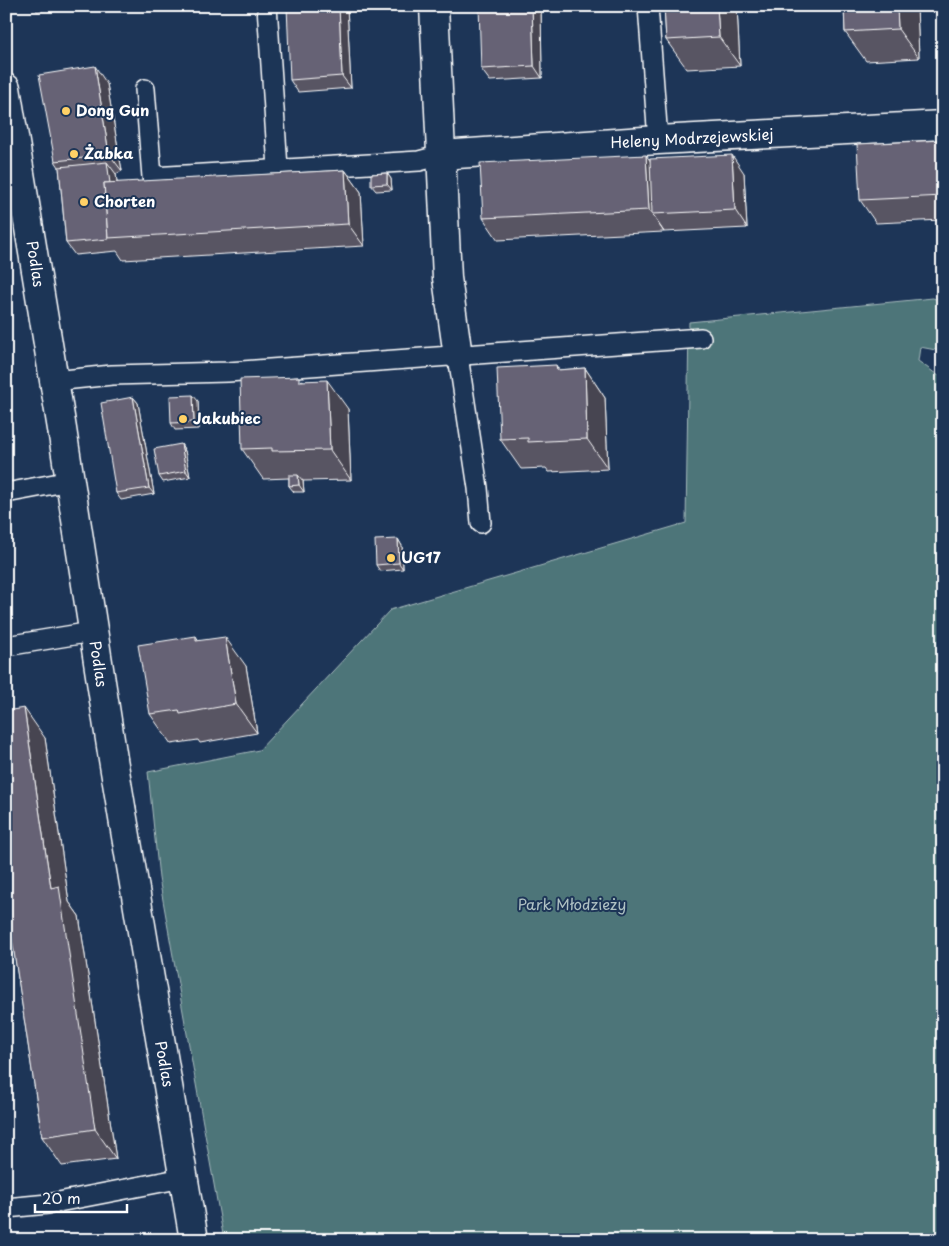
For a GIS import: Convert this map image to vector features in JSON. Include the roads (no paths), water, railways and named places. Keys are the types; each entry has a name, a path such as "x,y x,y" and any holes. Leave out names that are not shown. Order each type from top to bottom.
{"street":[{"path":"434,6 447,278 458,356"},
{"name":"Podlas","path":"6,88 70,481 92,632 194,1240"},
{"name":"Heleny Modrzejewskiej","path":"442,155 658,140 943,125"}],"lane":[{"path":"267,6 278,168"},
{"path":"648,6 658,140"},
{"name":"Heleny Modrzejewskiej","path":"145,89 152,177 419,161 442,155"},
{"path":"54,381 112,374 228,372 701,338"},
{"path":"458,356 478,488 481,522"},
{"path":"6,493 70,481"},
{"path":"6,646 92,632"},
{"path":"6,1208 48,1204 183,1178"}],"place":[{"name":"Dong Gun","path":"66,111"},
{"name":"Żabka","path":"74,154"},
{"name":"Chorten","path":"84,202"},
{"name":"Jakubiec","path":"183,419"},
{"name":"UG17","path":"391,558"}],"park label":[{"name":"Park Młodzieży","path":"572,905"}]}
